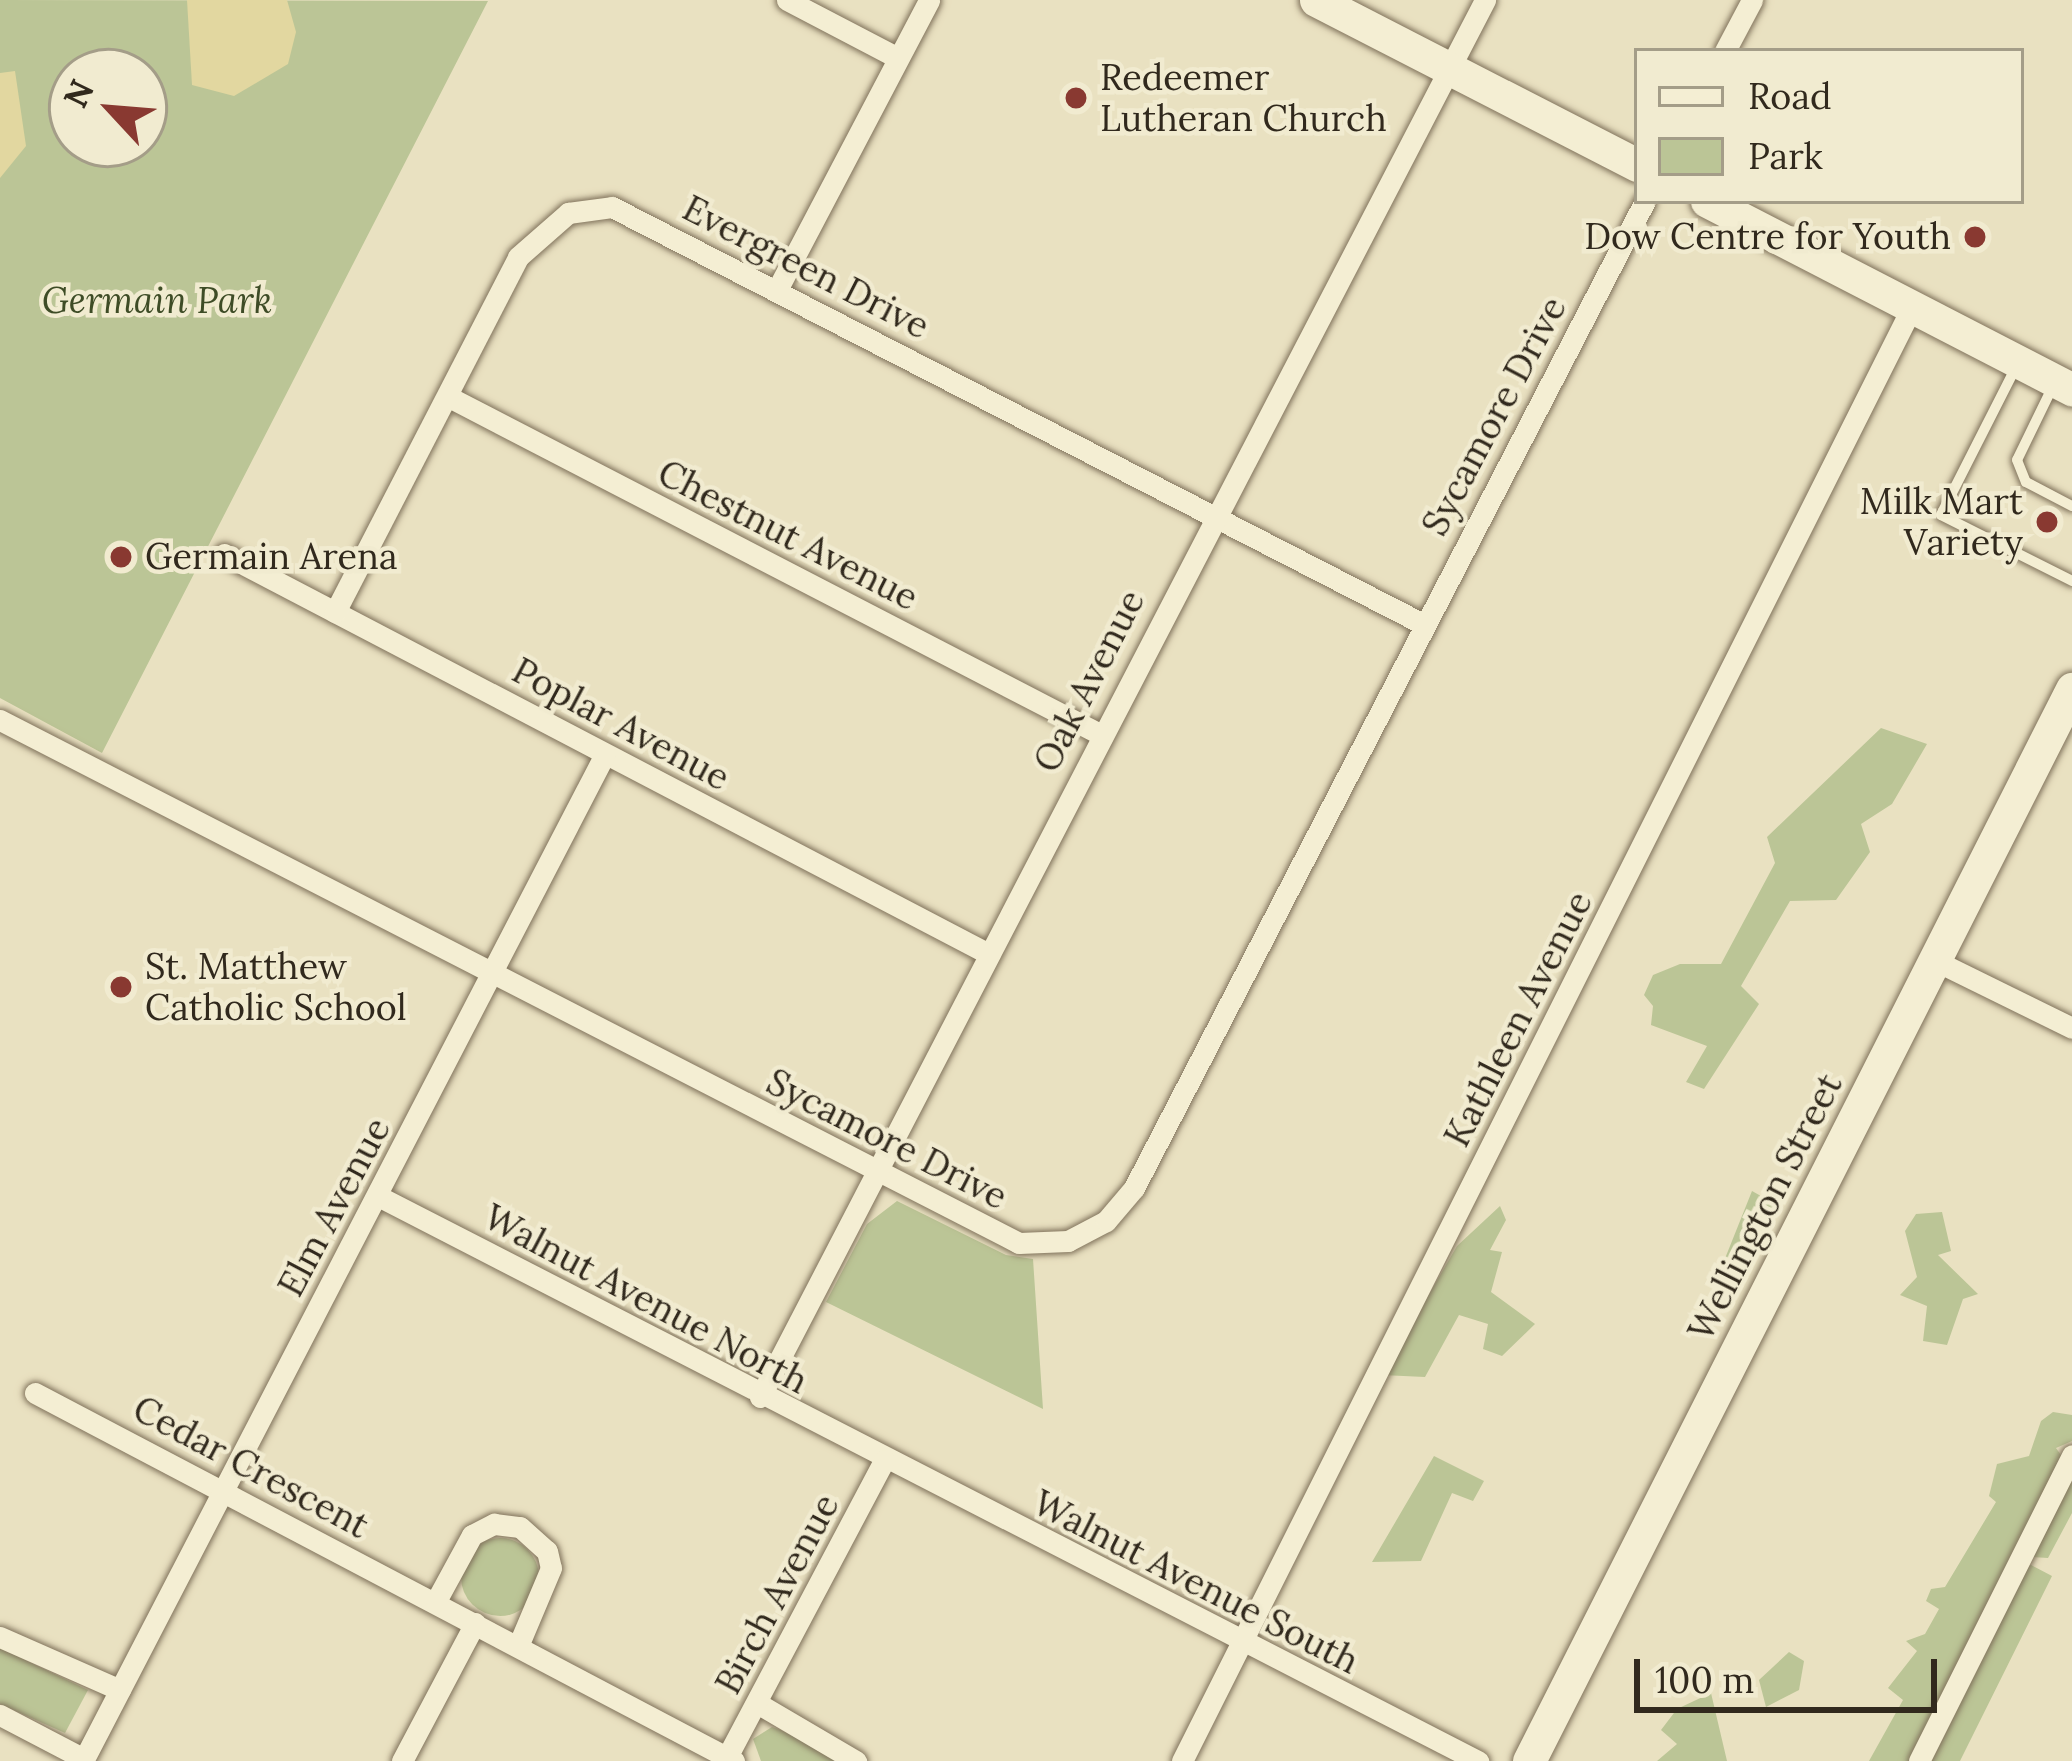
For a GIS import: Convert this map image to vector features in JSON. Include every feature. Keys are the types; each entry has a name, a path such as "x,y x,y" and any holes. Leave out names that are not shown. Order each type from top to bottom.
{"main road":[{"path":"1316,0 1634,163"},
{"path":"1713,204 2064,385"},
{"name":"Wellington Street","path":"1529,1761 2072,689"}],"street":[{"path":"787,0 898,58"},
{"path":"778,288 929,0"},
{"name":"Oak Avenue","path":"760,1397 1098,733 1485,0"},
{"path":"1727,48 1752,0"},
{"name":"Sycamore Drive","path":"0,720 1019,1243 1068,1241 1106,1221 1134,1188 1643,204"},
{"name":"Evergreen Drive","path":"335,612 518,256 568,213 612,207 1214,512 1423,624"},
{"name":"Kathleen Avenue","path":"1182,1761 1912,307"},
{"name":"Chestnut Avenue","path":"446,396 1098,733"},
{"name":"Poplar Avenue","path":"224,554 987,952"},
{"name":"Elm Avenue","path":"0,1715 83,1760 605,754"},
{"path":"1934,960 2072,1028"},
{"name":"Walnut Avenue North","path":"378,1196 884,1460"},
{"name":"Cedar Crescent","path":"35,1393 731,1759"},
{"path":"1919,1761 2072,1455"},
{"name":"Walnut Avenue South","path":"884,1460 1478,1761"},
{"name":"Birch Avenue","path":"731,1759 884,1460"},
{"path":"436,1601 472,1535 494,1524 520,1527 547,1551 551,1568 518,1646"},
{"path":"402,1761 475,1623"},
{"path":"0,1637 120,1690"},
{"path":"757,1703 856,1761"}],"lane":[{"path":"2019,362 1941,515 2072,581"},
{"path":"2064,385 2017,460 2026,482 2072,506"}],"green space":[{"name":"Germain Park","path":"0,0 488,1 102,753 0,698"},
{"path":"1881,728 1927,744 1892,804 1861,824 1870,852 1836,900 1790,901 1741,986 1759,1004 1704,1089 1686,1082 1707,1046 1651,1025 1653,1006 1644,995 1653,975 1680,964 1721,964 1775,863 1767,837"},
{"path":"1752,1191 1777,1205 1745,1268 1724,1261"},
{"path":"897,1201 1006,1255 1033,1259 1043,1409 826,1302 867,1224"},
{"path":"1500,1206 1506,1220 1490,1250 1502,1252 1491,1292 1535,1324 1502,1356 1483,1349 1488,1324 1459,1315 1425,1377 1382,1375 1457,1246"},
{"path":"1942,1212 1951,1251 1938,1255 1978,1294 1963,1299 1947,1345 1923,1341 1927,1306 1900,1295 1917,1277 1905,1231 1916,1214"},
{"path":"2053,1412 2072,1415 2072,1441 2056,1448 2063,1458 2056,1477 2072,1483 2072,1513 2048,1558 2018,1556 2010,1568 2031,1565 2052,1576 1960,1761 1869,1761 1903,1700 1888,1688 1917,1651 1906,1641 1925,1634 1939,1609 1926,1601 1931,1589 1945,1587 1996,1502 1989,1496 1997,1464 2029,1456 2041,1421"},
{"path":"1434,1456 1484,1481 1473,1501 1452,1493 1421,1561 1372,1562"},
{"path":"500,1538 527,1550 539,1577 527,1604 500,1616 473,1604 461,1577 473,1550"},
{"path":"0,1648 88,1690 65,1733 0,1704"},
{"path":"1789,1652 1804,1661 1799,1690 1766,1707 1759,1680"},
{"path":"1711,1693 1727,1761 1657,1761 1677,1744 1661,1730 1677,1709"},
{"path":"772,1727 841,1761 761,1761 753,1739"}],"sand":[{"path":"187,0 287,0 296,32 288,64 234,96 192,85"},
{"path":"15,71 26,146 0,178 0,73"}],"place":[{"name":"Redeemer Lutheran Church","path":"1076,98"},
{"name":"Dow Centre for Youth","path":"1975,237"},
{"name":"Milk Mart Variety","path":"2047,522"},
{"name":"Germain Arena","path":"121,557"},
{"name":"St. Matthew Catholic School","path":"121,987"}]}
